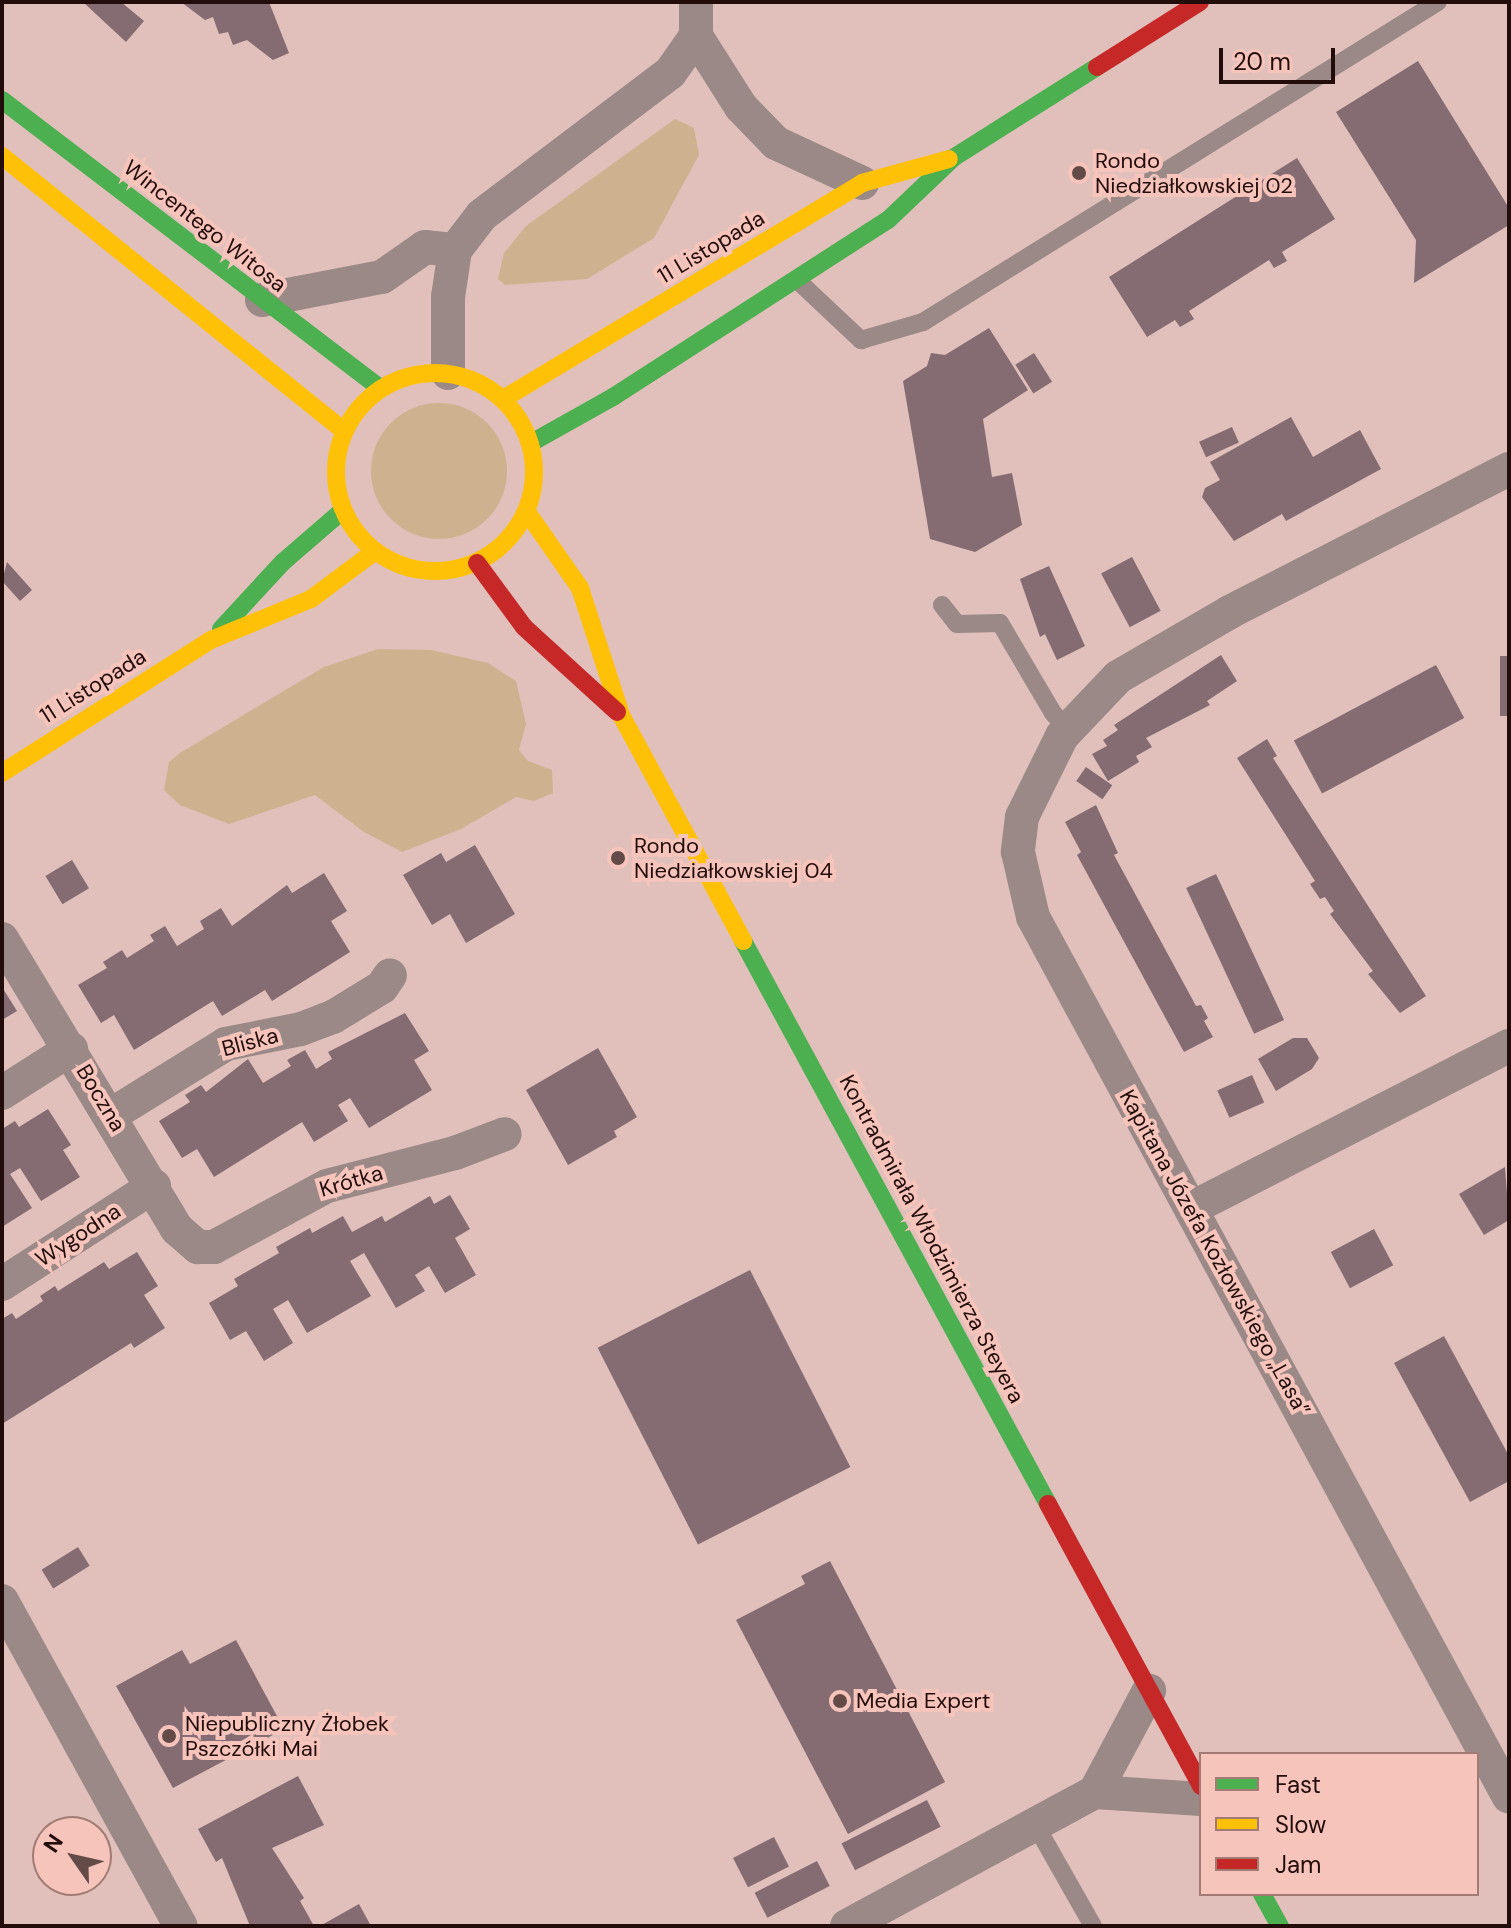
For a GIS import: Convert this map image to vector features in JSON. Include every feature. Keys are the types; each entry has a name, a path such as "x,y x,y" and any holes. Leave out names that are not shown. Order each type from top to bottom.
{"main road":[{"name":"11 Listopada","path":"531,443 797,280 888,220 953,158 1200,2"},
{"name":"Wincentego Witosa","path":"2,100 380,388"},
{"path":"2,156 344,431"},
{"name":"11 Listopada","path":"503,399 862,183 953,158"},
{"path":"448,373 478,382 503,399 531,443 535,478 527,512 507,542 477,563 424,572 374,552 342,511 335,470 344,431 359,407 380,388 413,374 448,373"},
{"name":"11 Listopada","path":"211,640 283,562 342,511"},
{"name":"Kontradmirała Włodzimierza Steyera","path":"527,512 580,588 621,715 1199,1782"},
{"name":"11 Listopada","path":"2,773 211,640 311,599 374,552"},
{"name":"Kontradmirała Włodzimierza Steyera","path":"477,563 524,627 621,715"},
{"path":"1263,1896 1280,1926"}],"street":[{"path":"696,2 696,36 741,107 776,143 862,183"},
{"path":"448,373 448,297 455,250 482,215 670,73 696,36"},
{"path":"262,300 382,277 425,247 455,250"},
{"path":"1079,716 1145,659 1509,469"},
{"name":"Kapitana Józefa Kozłowskiego „Lasa”","path":"1079,716 1036,782 1022,817 1022,884 1047,944 1509,1797"},
{"name":"Boczna","path":"2,939 154,1186 177,1229 207,1249"},
{"name":"Bliska","path":"111,1115 226,1044 301,1029 333,1017 382,987 390,975"},
{"path":"1192,1208 1509,1046"},
{"path":"2,1093 71,1049"},
{"name":"Krótka","path":"207,1249 327,1186 455,1153 505,1134"},
{"name":"Wygodna","path":"2,1284 154,1186"},
{"path":"2,1601 181,1926"},
{"path":"1095,1792 1149,1691"},
{"path":"847,1926 1095,1792 1199,1799"}],"lane":[{"path":"797,280 861,340 923,322 1438,2"},
{"path":"942,605 957,624 1000,623 1053,713 1079,716"},
{"path":"1035,1824 1093,1926"}],"shaded area":[{"path":"675,119 694,128 699,155 654,238 587,279 505,285 498,279 504,253 526,226"},
{"path":"439,403 465,409 487,423 501,445 507,471 501,497 487,519 465,533 439,539 413,533 391,519 377,497 371,471 377,445 391,423 413,409"},
{"path":"378,649 431,650 488,663 516,681 526,724 519,750 528,761 552,770 553,793 534,801 516,797 461,829 402,852 364,832 315,795 229,824 180,805 164,790 169,762 180,753 324,667"}],"building":[{"path":"83,2 121,2 144,21 126,42"},
{"path":"181,2 269,2 289,53 273,60 247,40 233,45 228,32 219,34 213,17 205,20"},
{"path":"1418,61 1509,208 1509,225 1414,283 1416,240 1336,112"},
{"path":"1297,158 1335,219 1282,252 1287,261 1274,268 1269,260 1189,311 1194,319 1180,327 1175,320 1147,337 1109,277"},
{"path":"989,328 1028,390 983,419 992,477 1012,473 1022,525 975,552 930,539 903,381 927,366 931,353 945,355"},
{"path":"1034,353 1052,382 1033,393 1015,365"},
{"path":"1291,417 1313,457 1360,430 1381,469 1286,521 1282,514 1234,541 1202,497 1205,488 1220,480 1210,462"},
{"path":"1232,427 1239,443 1206,457 1199,442"},
{"path":"1132,557 1161,611 1130,627 1101,573"},
{"path":"7,562 32,590 20,601 2,581"},
{"path":"1049,566 1085,646 1057,660 1045,634 1040,637 1020,579"},
{"path":"1221,655 1237,681 1207,701 1210,705 1146,738 1152,747 1136,756 1139,762 1108,781 1092,754 1107,746 1103,740 1118,730 1114,725"},
{"path":"1500,656 1509,656 1509,716 1500,716"},
{"path":"1436,665 1464,718 1322,794 1294,741"},
{"path":"1267,739 1277,756 1273,758 1426,996 1400,1013 1368,974 1373,971 1330,914 1334,911 1325,897 1320,899 1310,884 1315,881 1237,758"},
{"path":"1086,767 1112,785 1102,799 1076,781"},
{"path":"1096,805 1118,853 1114,855 1196,1006 1201,1005 1208,1018 1204,1021 1213,1037 1184,1052 1077,855 1081,852 1065,822"},
{"path":"475,845 515,914 466,943 450,914 432,925 403,875 441,853 446,862"},
{"path":"72,860 89,888 62,904 45,876"},
{"path":"324,873 347,911 331,921 350,952 272,1001 265,990 222,1016 213,1001 134,1050 114,1015 101,1023 78,985 107,968 103,962 122,950 127,958 154,941 150,935 165,926 177,946 204,929 200,921 221,908 232,926 287,885 292,893"},
{"path":"1216,874 1284,1020 1254,1034 1186,888"},
{"path":"2,987 17,1011 2,1020"},
{"path":"405,1013 429,1051 414,1060 432,1090 369,1128 350,1098 338,1105 348,1121 314,1142 302,1122 214,1177 197,1149 182,1158 159,1121 190,1102 185,1095 201,1085 206,1092 248,1059 263,1083 291,1066 287,1060 305,1050 316,1069 332,1059 328,1052"},
{"path":"1293,1038 1307,1038 1319,1058 1312,1069 1276,1091 1258,1059"},
{"path":"598,1048 637,1117 614,1131 617,1137 568,1165 526,1090"},
{"path":"1252,1075 1264,1102 1229,1118 1217,1090"},
{"path":"48,1109 71,1145 63,1150 80,1177 41,1201 20,1168 10,1174 32,1208 2,1227 2,1129 15,1121 19,1127"},
{"path":"1505,1167 1509,1220 1484,1235 1459,1194"},
{"path":"450,1195 470,1229 455,1238 476,1275 445,1293 429,1266 415,1275 425,1291 396,1308 364,1253 350,1261 371,1296 307,1333 288,1300 273,1309 293,1343 264,1361 246,1331 230,1340 209,1303 238,1286 234,1279 279,1253 276,1247 310,1228 312,1233 343,1216 352,1232 382,1216 385,1222 430,1196 434,1204"},
{"path":"1374,1229 1393,1265 1350,1288 1331,1252"},
{"path":"137,1252 158,1286 144,1295 165,1328 134,1348 131,1343 2,1424 2,1319 12,1313 16,1319 43,1301 40,1296 55,1286 58,1291 104,1262 109,1269"},
{"path":"750,1270 850,1467 698,1545 598,1348"},
{"path":"1444,1336 1509,1456 1509,1481 1470,1502 1394,1363"},
{"path":"78,1547 90,1566 53,1588 42,1570"},
{"name":"Media Expert","path":"830,1561 945,1782 848,1834 736,1620 805,1584 801,1576"},
{"path":"236,1640 284,1729 173,1788 116,1686 182,1650 190,1664"},
{"path":"298,1776 324,1825 272,1848 304,1898 300,1901 314,1926 250,1926 222,1858 216,1862 198,1829"},
{"path":"927,1800 941,1827 855,1870 841,1844"},
{"path":"774,1837 789,1866 748,1887 733,1858"},
{"path":"817,1861 830,1886 767,1918 755,1893"},
{"path":"359,1904 371,1926 320,1926"}],"traffic: fast":[{"path":"531,443 613,397 888,220 953,158 1097,67"},
{"path":"2,100 380,388"},
{"path":"221,629 283,562 342,511"},
{"path":"743,941 1048,1504"},
{"path":"1263,1896 1280,1926"}],"traffic: slow":[{"path":"2,156 344,431"},
{"path":"503,399 862,183 949,159"},
{"path":"435,373 454,374 473,380 505,402 527,434 533,453 534,472 533,491 527,510 505,542 473,564 454,570 435,571 416,570 397,564 365,542 343,510 337,491 336,472 337,453 343,434 365,402 397,380 416,374 435,373"},
{"path":"527,512 580,588 621,715 743,941"},
{"path":"2,773 211,640 311,599 374,552"}],"traffic: jam":[{"path":"1097,67 1200,2"},
{"path":"477,563 524,627 617,712"},
{"path":"1048,1504 1199,1782"}],"place":[{"name":"Rondo Niedziałkowskiej 02","path":"1079,173"},
{"name":"Rondo Niedziałkowskiej 04","path":"618,858"},
{"name":"Media Expert","path":"840,1701"},
{"name":"Niepubliczny Żłobek Pszczółki Mai","path":"169,1736"}]}
